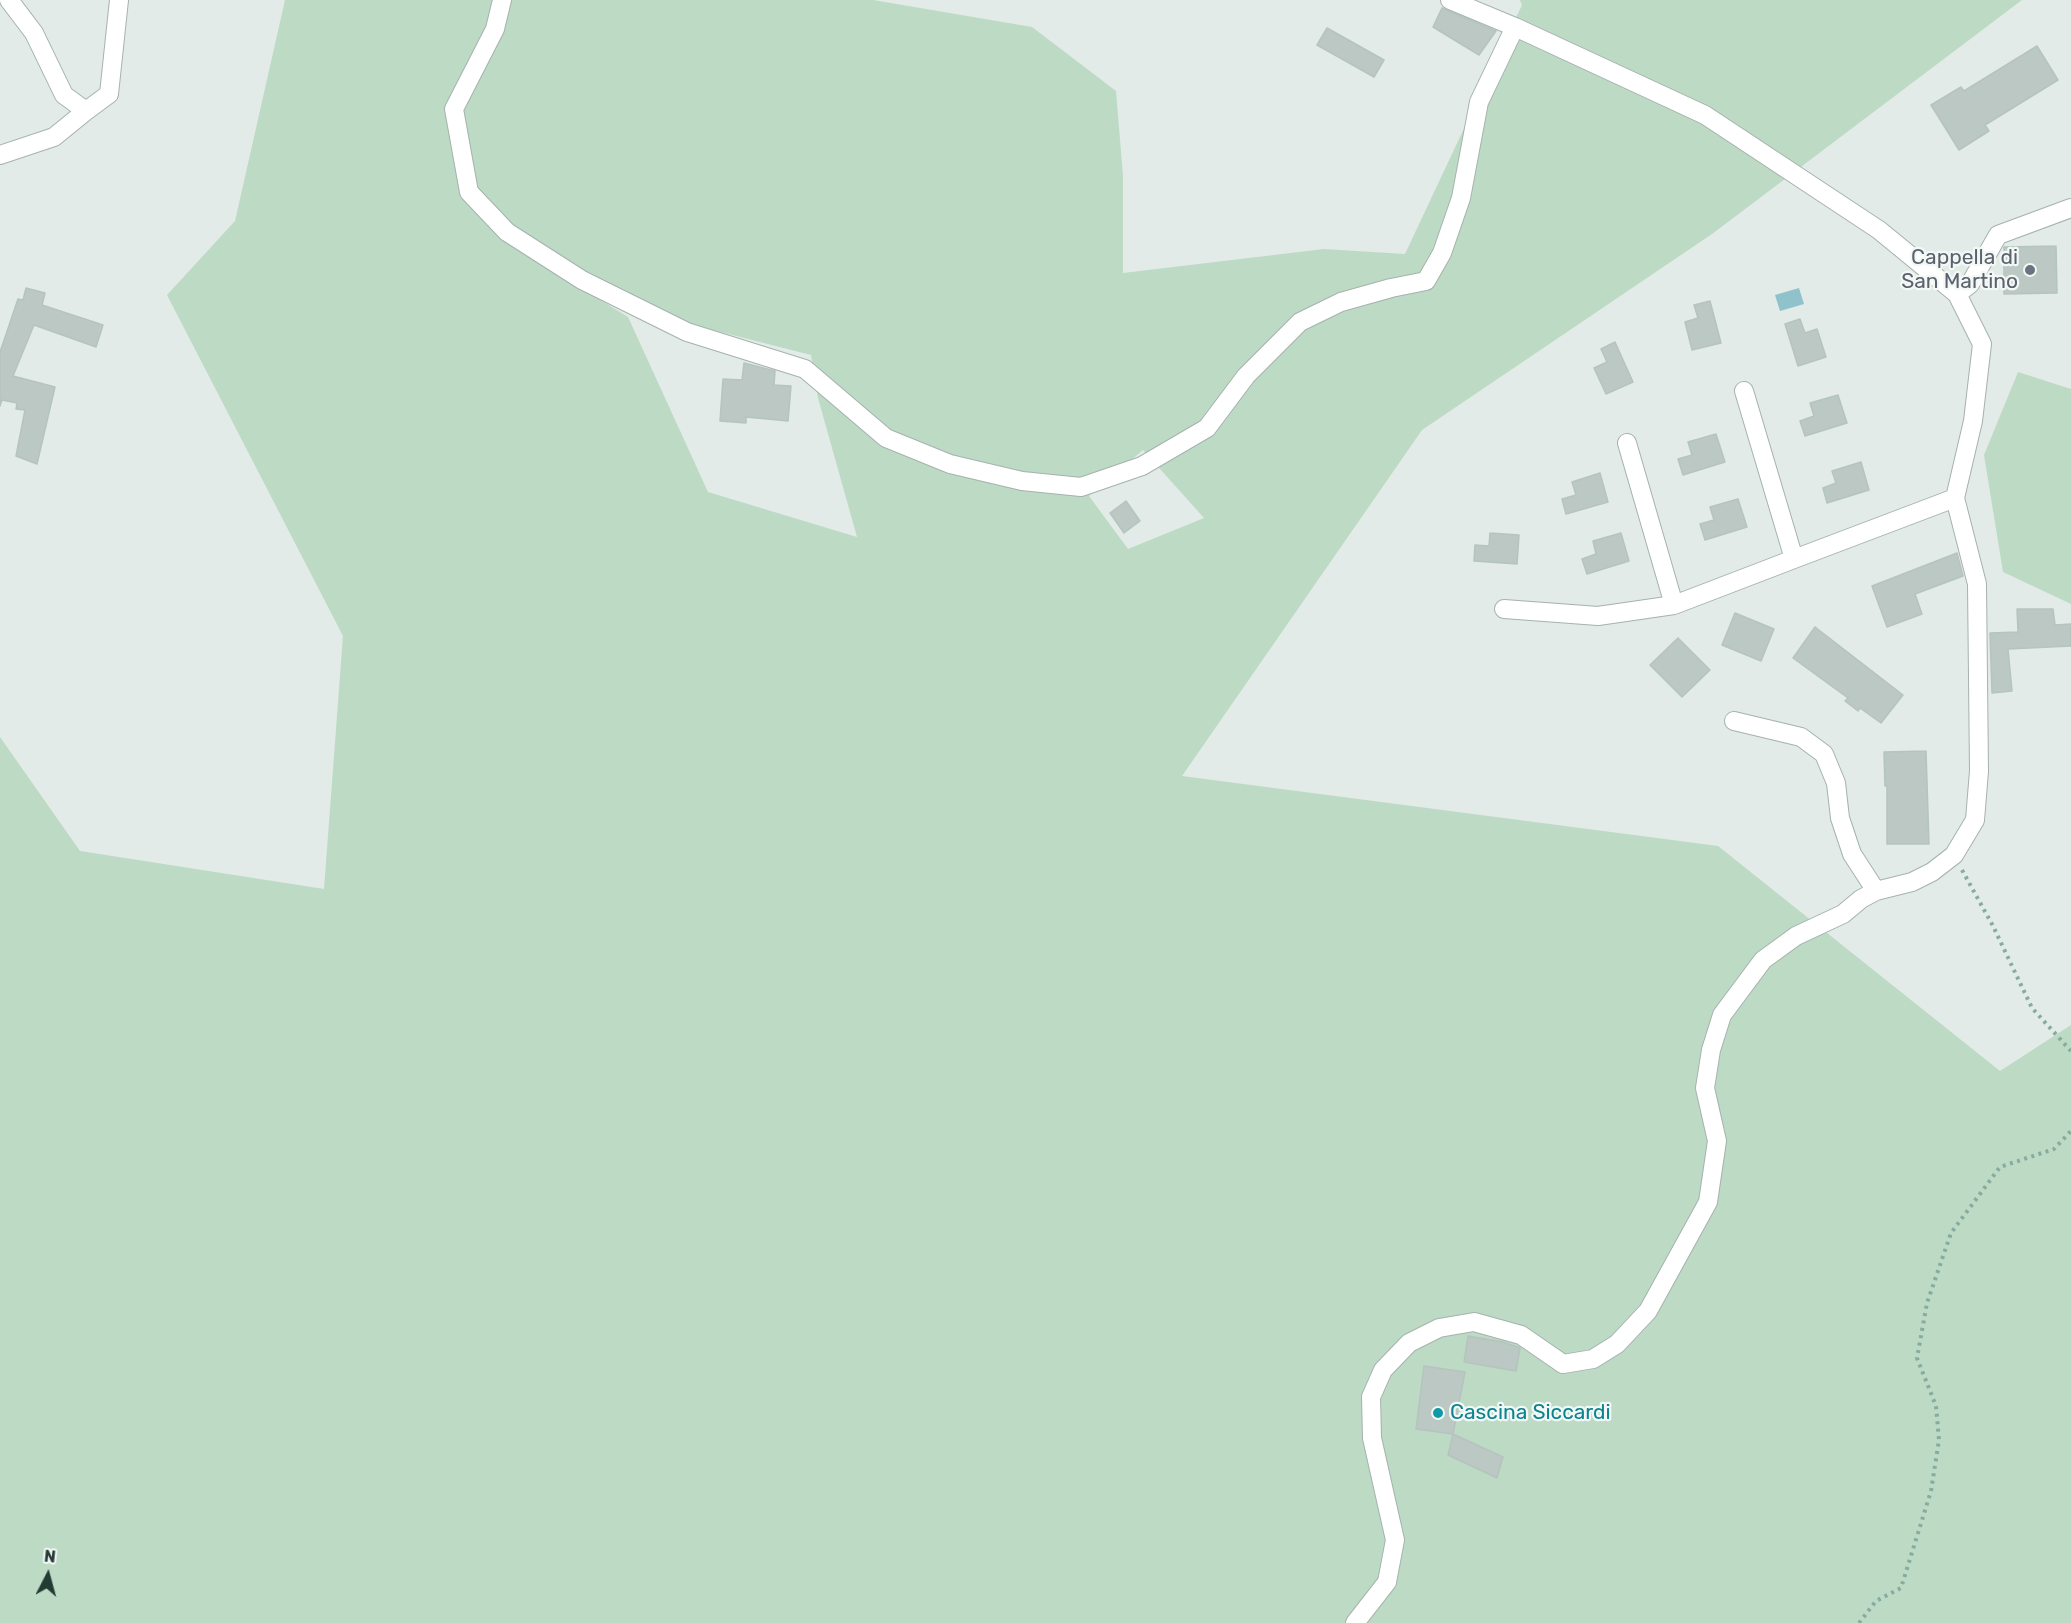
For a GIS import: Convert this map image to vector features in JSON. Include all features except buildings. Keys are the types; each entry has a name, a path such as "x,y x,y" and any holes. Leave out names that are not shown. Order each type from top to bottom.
{"street":[{"path":"9,0 34,33 64,95 86,111"},
{"path":"0,155 54,137 109,94 119,0"},
{"path":"502,0 495,29 454,109 469,192 507,232 582,280 687,332 805,369 886,438 950,464 1022,481 1081,487 1142,465 1207,428 1246,376 1300,322 1341,302 1426,280 1442,253 1461,198 1479,102 1515,27"},
{"path":"1355,1623 1387,1582 1395,1540 1372,1438 1371,1397 1383,1370 1409,1343 1439,1328 1474,1322 1521,1335 1563,1364 1593,1359 1617,1344 1648,1311 1708,1202 1717,1141 1705,1088 1711,1050 1722,1015 1763,960 1796,936 1843,914 1876,891 1912,882 1932,872 1954,855 1975,820 1979,771 1977,584 1955,498 1973,421 1982,344 1958,294 1879,230 1705,115 1515,27 1450,0"},
{"path":"1958,294 1970,284 1998,235 2071,208"},
{"path":"1744,390 1794,559"},
{"path":"1627,443 1674,605"},
{"path":"1504,609 1598,615 1674,605 1955,498"},
{"path":"1734,721 1801,737 1824,754 1836,783 1840,818 1852,854 1876,891"}],"path":[{"path":"1954,855 2032,1008 2071,1051"},
{"path":"1859,1623 1876,1601 1901,1588 1931,1491 1939,1440 1936,1406 1917,1358 1927,1304 1951,1233 2000,1167 2054,1149 2071,1131"}],"green space":[{"path":"285,0 873,0 1032,27 1116,91 1123,176 1123,273 1324,249 1405,254 1522,5 1520,0 2022,0 1712,234 1422,430 1182,776 1718,846 2000,1071 2071,1025 2071,1623 0,1623 0,737 80,851 324,889 343,636 167,295 235,221","holes":["515,232 595,280 689,324 811,355 818,398 857,537 708,492 628,317 497,236","1143,450 1204,518 1128,549 1089,496"]},
{"path":"2018,372 2071,389 2071,604 2003,572 1984,455"}],"water":[{"path":"1799,288 1804,304 1780,311 1775,295"}],"place":[{"name":"Cappella di San Martino","path":"2030,270"},
{"name":"Cascina Siccardi","path":"1438,1413"}]}
